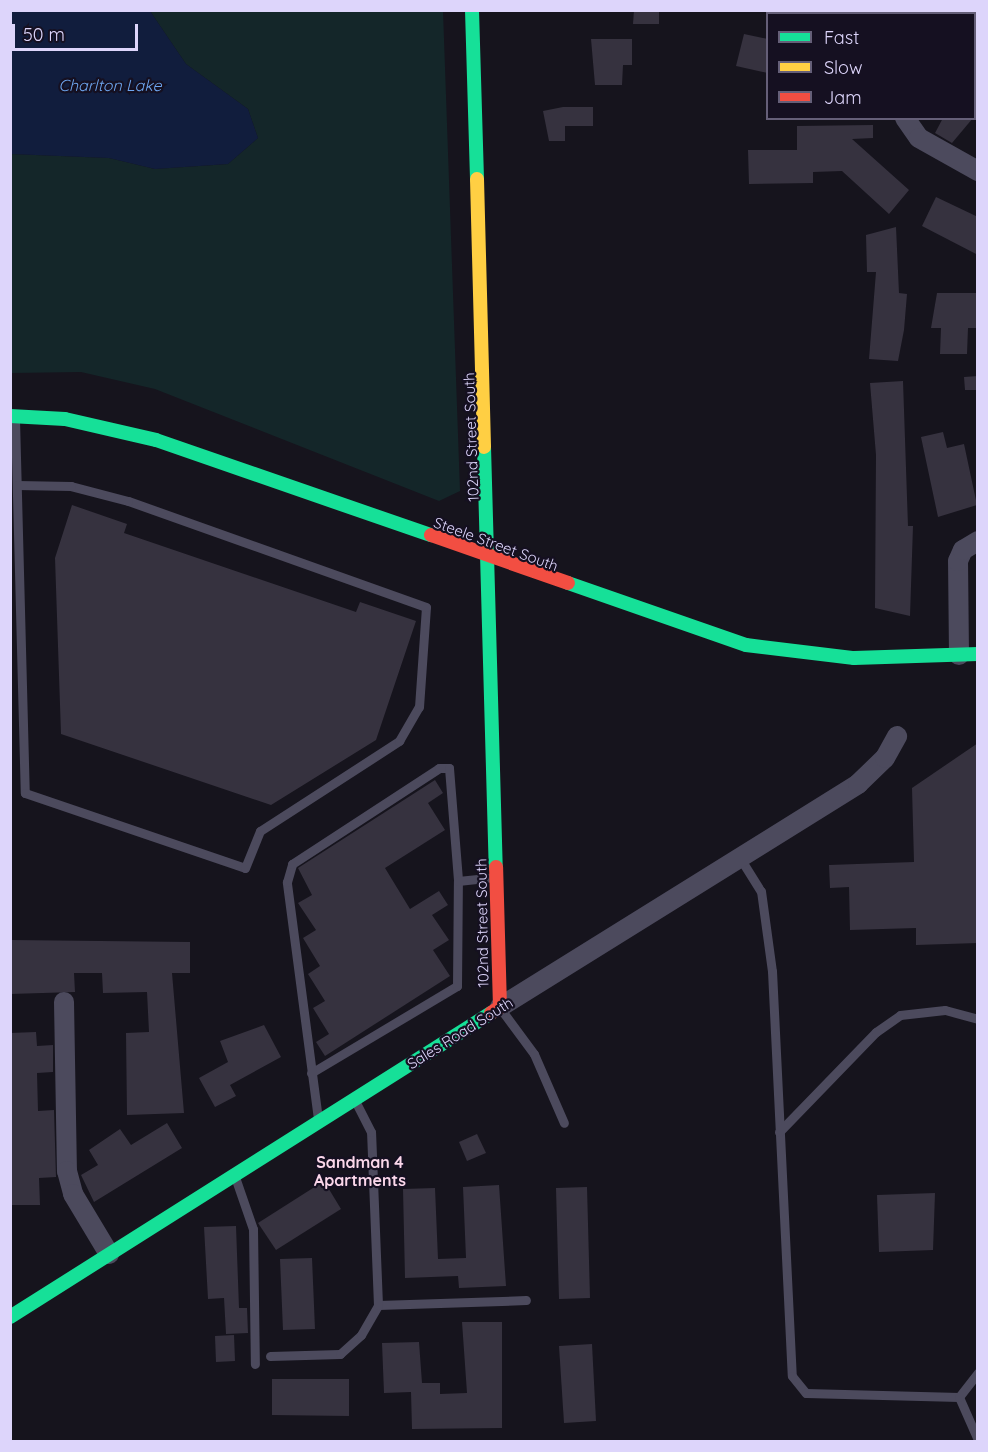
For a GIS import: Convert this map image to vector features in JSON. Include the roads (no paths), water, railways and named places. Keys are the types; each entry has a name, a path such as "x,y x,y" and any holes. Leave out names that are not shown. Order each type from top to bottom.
{"street":[{"name":"102nd Street South","path":"472,10 491,560 500,1007"},
{"path":"906,120 919,138 978,171"},
{"name":"Steele Street South","path":"13,416 65,419 156,440 491,560 746,645 854,658 968,654"},
{"path":"968,654 958,561 963,550 978,540"},
{"name":"Sales Road South","path":"10,1317 858,784 885,758 897,736"},
{"path":"64,1002 67,1171 72,1194 109,1254"}],"lane":[{"path":"13,416 17,484 25,793 245,868 260,831 399,741 419,707 426,607 128,501 70,486 17,484"},
{"path":"311,1073 457,986 458,881 449,768 439,768 291,864 287,882 311,1073 318,1122"},
{"path":"740,858 761,891 772,971 778,1132 792,1376 806,1393 959,1397"},
{"path":"458,881 497,876"},
{"path":"500,1007 534,1054 564,1123"},
{"path":"778,1132 876,1032 900,1016 945,1010 978,1019"},
{"path":"270,1356 340,1354 361,1335 378,1305 371,1132 355,1100"},
{"path":"234,1175 253,1229 255,1364"},
{"path":"378,1305 526,1300"},
{"path":"959,1397 978,1373"},
{"path":"959,1397 978,1440"}],"water":[{"name":"Charlton Lake","path":"11,10 150,11 186,64 248,109 258,138 228,164 155,169 109,158 11,154"}],"district":[{"name":"Sandman 4 Apartments","path":"360,1171"}]}
